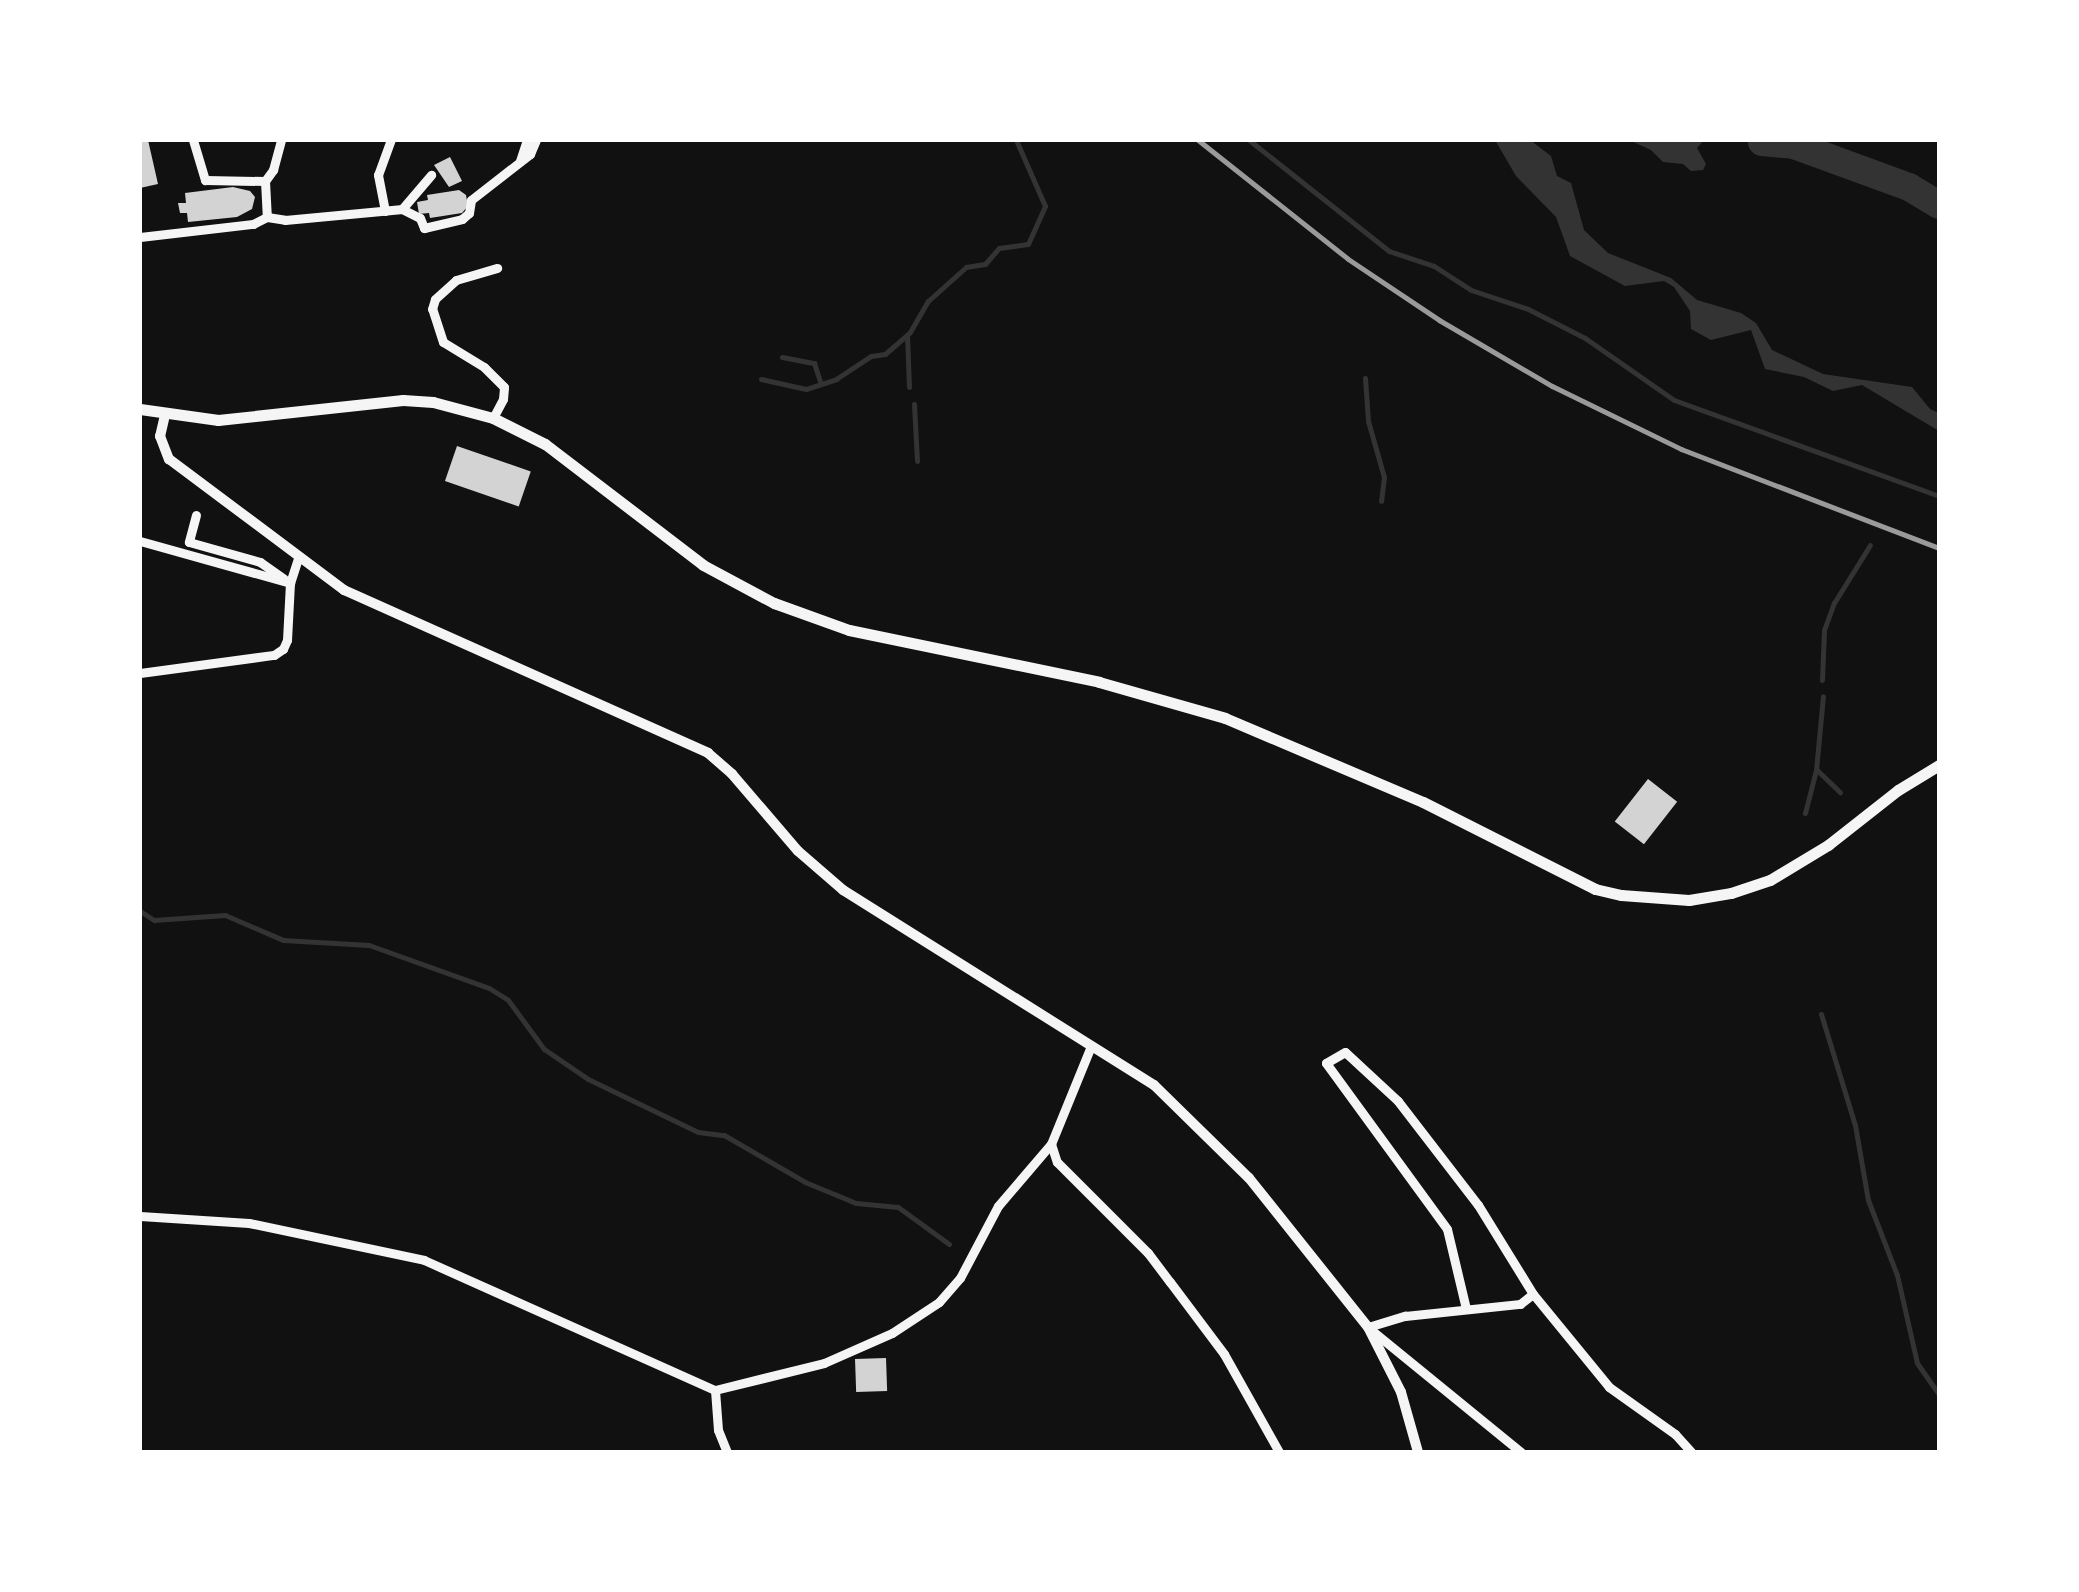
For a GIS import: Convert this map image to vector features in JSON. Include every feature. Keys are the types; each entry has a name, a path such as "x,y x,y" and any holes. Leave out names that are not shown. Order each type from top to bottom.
{"main road":[{"path":"140,409 165,416 218,420 403,400 432,402 493,418 544,444 702,564 774,603 849,630 1099,682 1225,718 1422,802 1596,889 1668,901 1711,898 1754,886 1812,856 1898,790 1939,765"}],"street":[{"path":"193,140 205,180 265,181"},
{"path":"267,217 265,181 273,170 281,140"},
{"path":"519,163 526,140"},
{"path":"140,237 253,224 267,217 299,219 384,210 402,209 420,218 424,228 462,219 478,194 519,163 536,140"},
{"path":"384,210 378,175 385,143"},
{"path":"402,209 431,175"},
{"path":"493,418 504,398 504,387 484,366 443,342 432,310 434,299 456,280 497,268"},
{"path":"165,416 160,436 168,458 299,556 373,606 708,753 732,774 798,852 843,890 1154,1085 1214,1140 1368,1327 1521,1452"},
{"path":"196,515 189,542 260,562 290,583"},
{"path":"140,541 290,583"},
{"path":"140,673 274,655 287,640 290,583 299,556"},
{"path":"140,1216 249,1223 424,1260 714,1390 824,1363 892,1333 938,1302 977,1250 998,1206 1051,1144 1091,1046"},
{"path":"1466,1309 1447,1229 1326,1063 1344,1052 1398,1100 1478,1205 1534,1294 1609,1387 1675,1434 1691,1452"},
{"path":"1051,1144 1057,1162 1148,1253 1224,1354 1279,1452"},
{"path":"1368,1327 1405,1316 1520,1304 1534,1294"},
{"path":"1368,1327 1401,1392 1418,1452"},
{"path":"714,1390 718,1430 727,1452"}],"shaded area":[{"path":"1495,140 1530,140 1551,156 1557,176 1571,183 1584,230 1608,253 1671,278 1697,300 1741,313 1756,323 1772,350 1823,374 1912,387 1930,409 1939,413 1939,431 1862,385 1833,391 1804,377 1765,369 1751,330 1711,340 1691,329 1690,311 1674,287 1664,281 1625,286 1570,256 1556,217 1516,176"},
{"path":"1629,140 1704,140 1697,148 1706,164 1703,170 1691,171 1683,164 1663,162 1651,150"}],"building":[{"path":"140,140 148,140 158,184 140,188"},
{"path":"450,157 462,181 449,187 434,165"},
{"path":"233,187 250,191 255,197 252,209 237,217 188,222 187,213 180,213 178,203 186,203 185,193"},
{"path":"459,190 466,195 468,206 462,213 430,218 429,213 419,214 417,202 428,200 427,195"},
{"path":"457,446 531,471 519,506 445,481"},
{"path":"1648,779 1677,802 1644,844 1615,822"},
{"path":"886,1358 887,1391 856,1392 855,1359"}],"waterway":[{"path":"761,379 806,389 836,379 871,356 885,354 910,332 928,301 966,267 985,264 999,248 1028,244 1045,206 1016,140"},
{"path":"1249,140 1389,251 1434,266 1471,290 1528,309 1585,338 1674,400 1939,496"},
{"path":"1762,142 1794,145 1909,187 1939,205"},
{"path":"907,335 909,387"},
{"path":"782,357 814,363 820,381"},
{"path":"1365,378 1368,421 1384,477 1381,501"},
{"path":"914,404 917,461"},
{"path":"1822,680 1824,630 1834,603 1870,545"},
{"path":"1805,813 1816,770 1823,696"},
{"path":"1817,770 1840,792"},
{"path":"140,911 154,920 225,915 283,940 369,945 489,988 508,1000 544,1049 588,1079 698,1132 724,1135 805,1182 856,1203 898,1207 949,1244"},
{"path":"1821,1014 1855,1125 1868,1200 1897,1275 1917,1363 1939,1395"}],"railway":[{"path":"1198,140 1348,259 1439,320 1552,386 1681,449 1939,548"}]}
